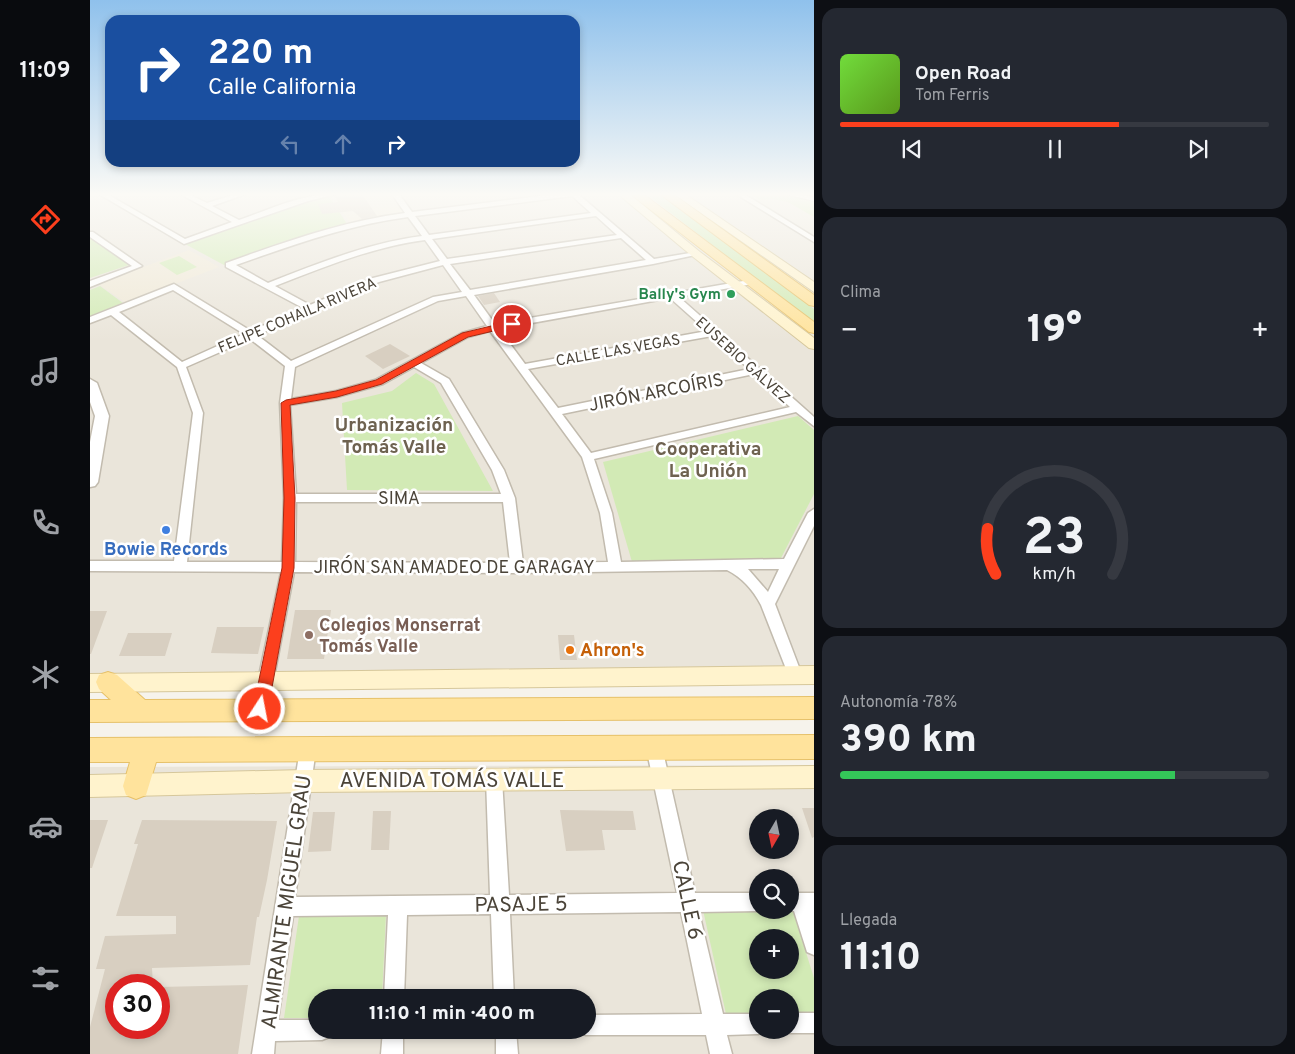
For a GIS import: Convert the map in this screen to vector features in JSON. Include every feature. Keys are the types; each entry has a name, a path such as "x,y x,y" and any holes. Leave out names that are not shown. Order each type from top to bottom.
{"main road":[{"path":"683,243 814,345"},
{"path":"703,243 814,329"},
{"path":"734,243 814,302"},
{"path":"750,243 814,288"},
{"path":"99,682 804,675"},
{"path":"99,682 139,710"},
{"path":"90,711 814,708"},
{"name":"AVENIDA TOMÁS VALLE","path":"90,750 814,747"},
{"path":"136,786 146,750"},
{"name":"AVENIDA TOMÁS VALLE","path":"90,786 304,781 814,777"}],"street":[{"path":"90,284 138,266 104,243"},
{"path":"289,243 229,265 309,308"},
{"path":"268,286 353,253 388,243"},
{"path":"431,243 588,457 606,512 615,565"},
{"name":"FELIPE COHAILA RIVERA","path":"181,366 376,280 445,262 573,243"},
{"path":"630,243 652,262"},
{"path":"290,365 436,299 696,254"},
{"path":"286,403 337,394 379,382 465,335 493,327 673,296 752,280"},
{"path":"90,320 174,287 250,334 290,365"},
{"name":"EUSEBIO GÁLVEZ","path":"673,296 814,423"},
{"path":"112,311 181,366 198,413 180,567"},
{"name":"CALLE LAS VEGAS","path":"522,367 713,333"},
{"path":"414,363 445,381 498,470 508,498 518,568"},
{"path":"260,709 288,568 290,498 286,403 290,365"},
{"name":"JIRÓN ARCOÍRIS","path":"555,412 756,371"},
{"path":"90,383 102,416 90,482"},
{"path":"588,457 797,409"},
{"name":"SIMA","path":"290,498 508,498"},
{"path":"768,604 814,513"},
{"path":"727,564 743,571 756,583 804,675"},
{"name":"JIRÓN SAN AMADEO DE GARAGAY","path":"90,566 518,568 615,565 787,564"},
{"name":"CALLE 6","path":"654,747 721,1054"},
{"name":"ALMIRANTE MIGUEL GRAU","path":"263,1054 308,749"},
{"path":"494,779 504,989"},
{"name":"PASAJE 5","path":"284,907 749,902"},
{"path":"801,902 814,945"},
{"path":"394,989 398,906"},
{"path":"799,1024 814,1023"},
{"path":"596,1025 749,1024"},
{"path":"267,1031 308,1030"},
{"path":"392,1054 393,1039"},
{"path":"506,1039 507,1054"}],"shaded area":[{"path":"90,243 814,243 814,683 90,692"},
{"path":"189,250 219,267 126,303 98,284"},
{"path":"814,765 814,1054 90,1054 90,767"}],"green space":[{"path":"90,243 99,243 129,265 90,278"},
{"path":"187,243 279,243 224,265 185,244"},
{"path":"710,243 725,243 814,309 814,323"},
{"path":"179,256 197,267 177,275 159,263"},
{"path":"100,286 123,303 90,316 90,290"},
{"path":"416,373 434,384 493,491 347,490 342,403 392,391"},
{"path":"798,416 814,430 814,494 781,558 632,562 603,462"},
{"path":"703,910 749,911 749,919 796,919 799,929 749,929 749,979 799,979 799,930 814,978 814,1014 799,1014 799,989 749,989 749,1014 726,1014"},
{"path":"386,914 382,989 308,989 308,1018 284,1018 299,916"}],"building":[{"path":"494,293 500,302 484,305 478,296"},
{"path":"390,344 410,356 383,369 365,356"},
{"name":"Colegios Monserrat Tomás Valle","path":"295,610 331,610 324,659 287,659"},
{"path":"90,611 107,611 91,654 90,654"},
{"path":"217,627 264,627 258,654 211,653"},
{"path":"128,633 172,633 165,656 119,656"},
{"path":"558,635 574,635 577,660 560,660"},
{"path":"802,808 814,808 814,837 812,838"},
{"path":"560,810 633,811 636,830 602,830 605,850 566,851"},
{"path":"373,811 391,811 389,850 371,850"},
{"path":"313,812 335,812 331,851 308,852"},
{"path":"90,820 108,820 92,868 90,868"},
{"path":"142,820 277,821 267,880 259,917 257,917 250,965 152,968 152,974 105,974 105,1039 170,1039 170,987 248,985 238,1054 90,1054 90,1027 105,969 96,969 105,936 176,934 176,916 116,916 138,844 134,844"}],"place":[{"name":"Bally's Gym","path":"731,294"},
{"name":"Bowie Records","path":"166,530"},
{"name":"Colegios Monserrat Tomás Valle","path":"309,635"},
{"name":"Ahron's","path":"570,650"}],"district":[{"name":"Urbanización Tomás Valle","path":"394,435"},
{"name":"Cooperativa La Unión","path":"708,459"}],"route":[{"path":"260,709 288,568 290,498 286,403 337,394 379,382 465,335 512,324"}]}
